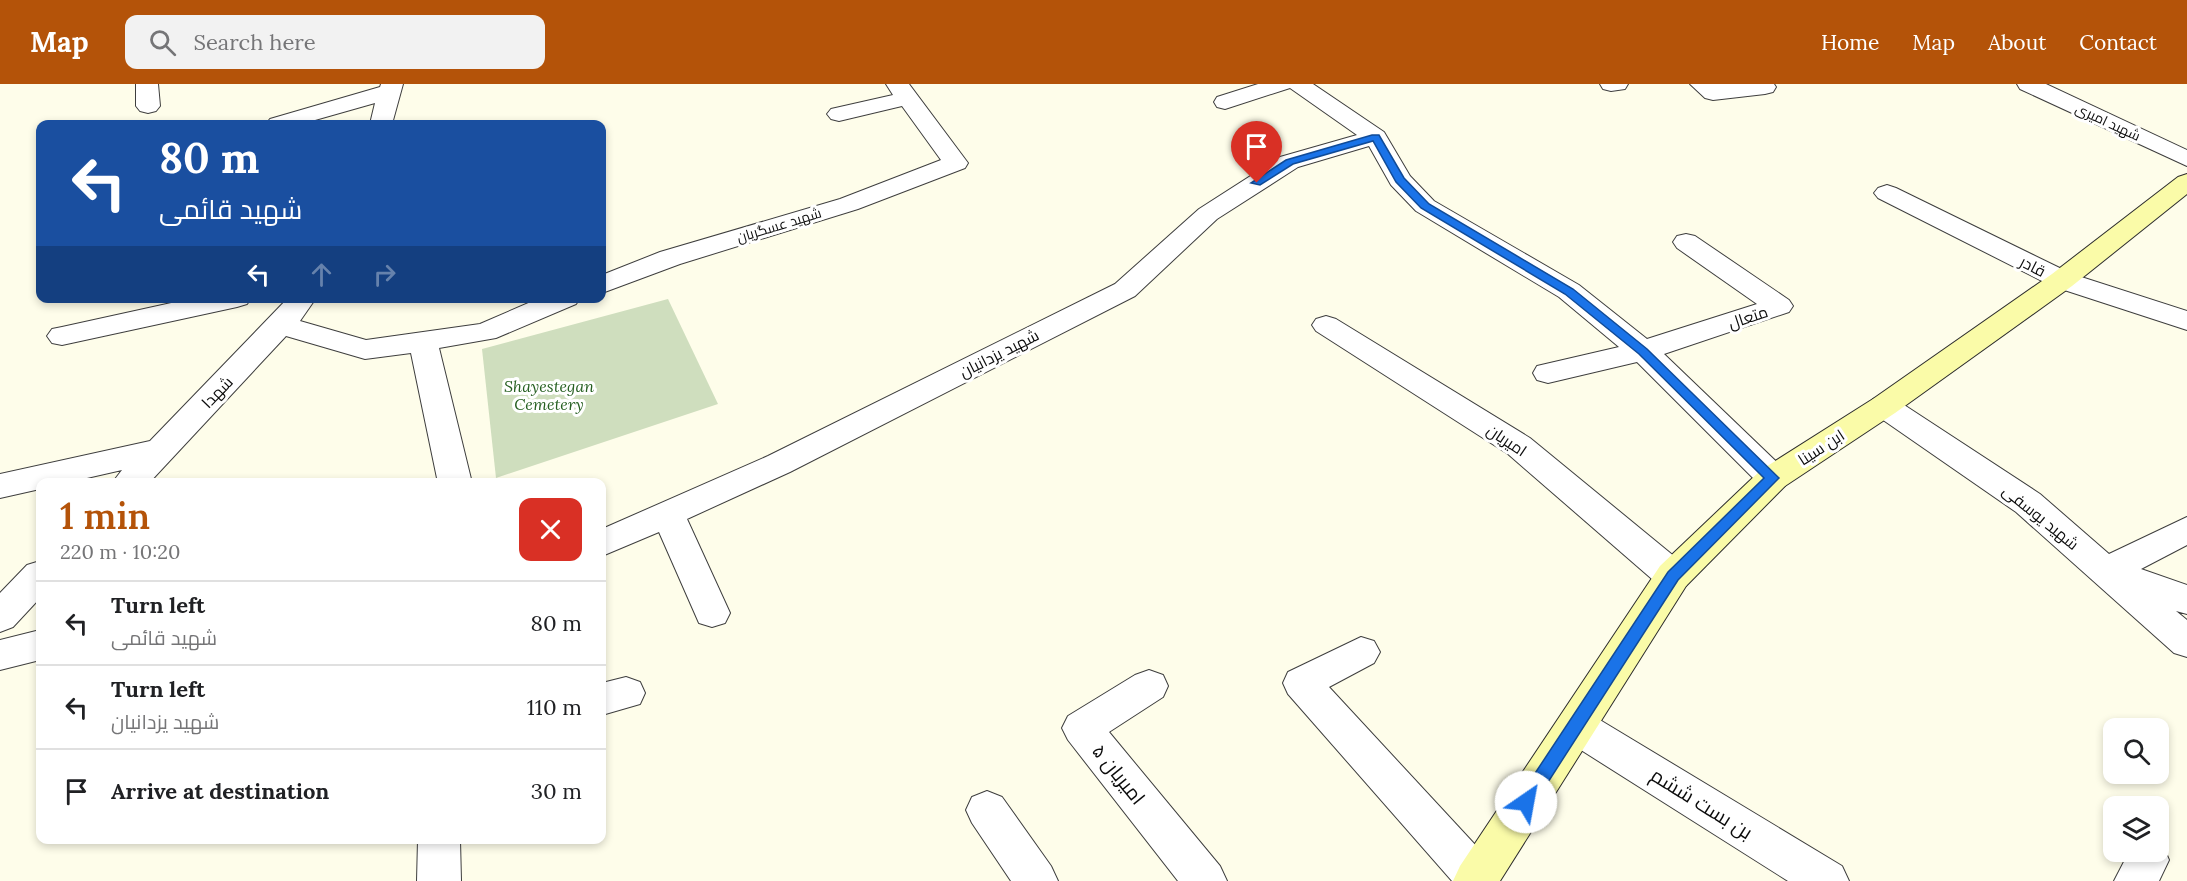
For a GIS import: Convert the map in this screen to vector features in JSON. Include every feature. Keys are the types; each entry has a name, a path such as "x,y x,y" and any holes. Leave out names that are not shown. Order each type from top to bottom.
{"main road":[{"name":"ابن سینا","path":"1476,879 1673,576 1773,478 1884,406 2062,280 2187,182"}],"street":[{"path":"1225,102 1281,84"},
{"path":"1298,84 1376,137 1400,180 1425,206 1569,291 1643,351 1773,478"},
{"path":"1611,84 1617,84"},
{"path":"1701,84 1713,93 1765,87"},
{"name":"شهید امیری","path":"2028,84 2187,159"},
{"path":"291,120 391,88"},
{"path":"382,120 391,88"},
{"path":"839,114 903,91"},
{"name":"شهید عسگریان","path":"606,283 670,258 849,204 956,163 903,91"},
{"name":"شهید یزدانیان","path":"606,541 779,464 1125,290 1208,214 1289,162 1376,137"},
{"name":"قادر","path":"1887,193 2062,280 2187,321"},
{"name":"متعال","path":"1643,351 1779,306 1686,242"},
{"path":"62,336 214,303"},
{"name":"شهدا","path":"134,478 281,325 299,303"},
{"path":"281,325 365,350 486,333 555,303"},
{"name":"امیریان","path":"1326,325 1519,446 1673,576"},
{"path":"423,342 454,478"},
{"path":"1548,373 1643,351"},
{"name":"شهید یوسفی","path":"1884,406 2028,502 2187,642"},
{"path":"0,486 160,450"},
{"path":"668,514 712,613"},
{"path":"2106,571 2187,530"},
{"path":"2106,571 2187,600"},
{"path":"0,616 36,578"},
{"path":"0,655 36,646"},
{"path":"1361,652 1302,683 1476,879"},
{"name":"امیریان ۵","path":"1149,686 1082,728 1205,881"},
{"name":"بن بست ششم","path":"1576,726 1827,881"},
{"path":"987,810 1036,881"},
{"path":"439,844 439,881"}],"green space":[{"name":"Shayestegan Cemetery","path":"668,299 718,404 496,478 482,349"}],"route":[{"path":"1257,183 1289,162 1376,137 1400,180 1425,206 1569,291 1643,351 1773,478 1673,576 1526,802"}]}
